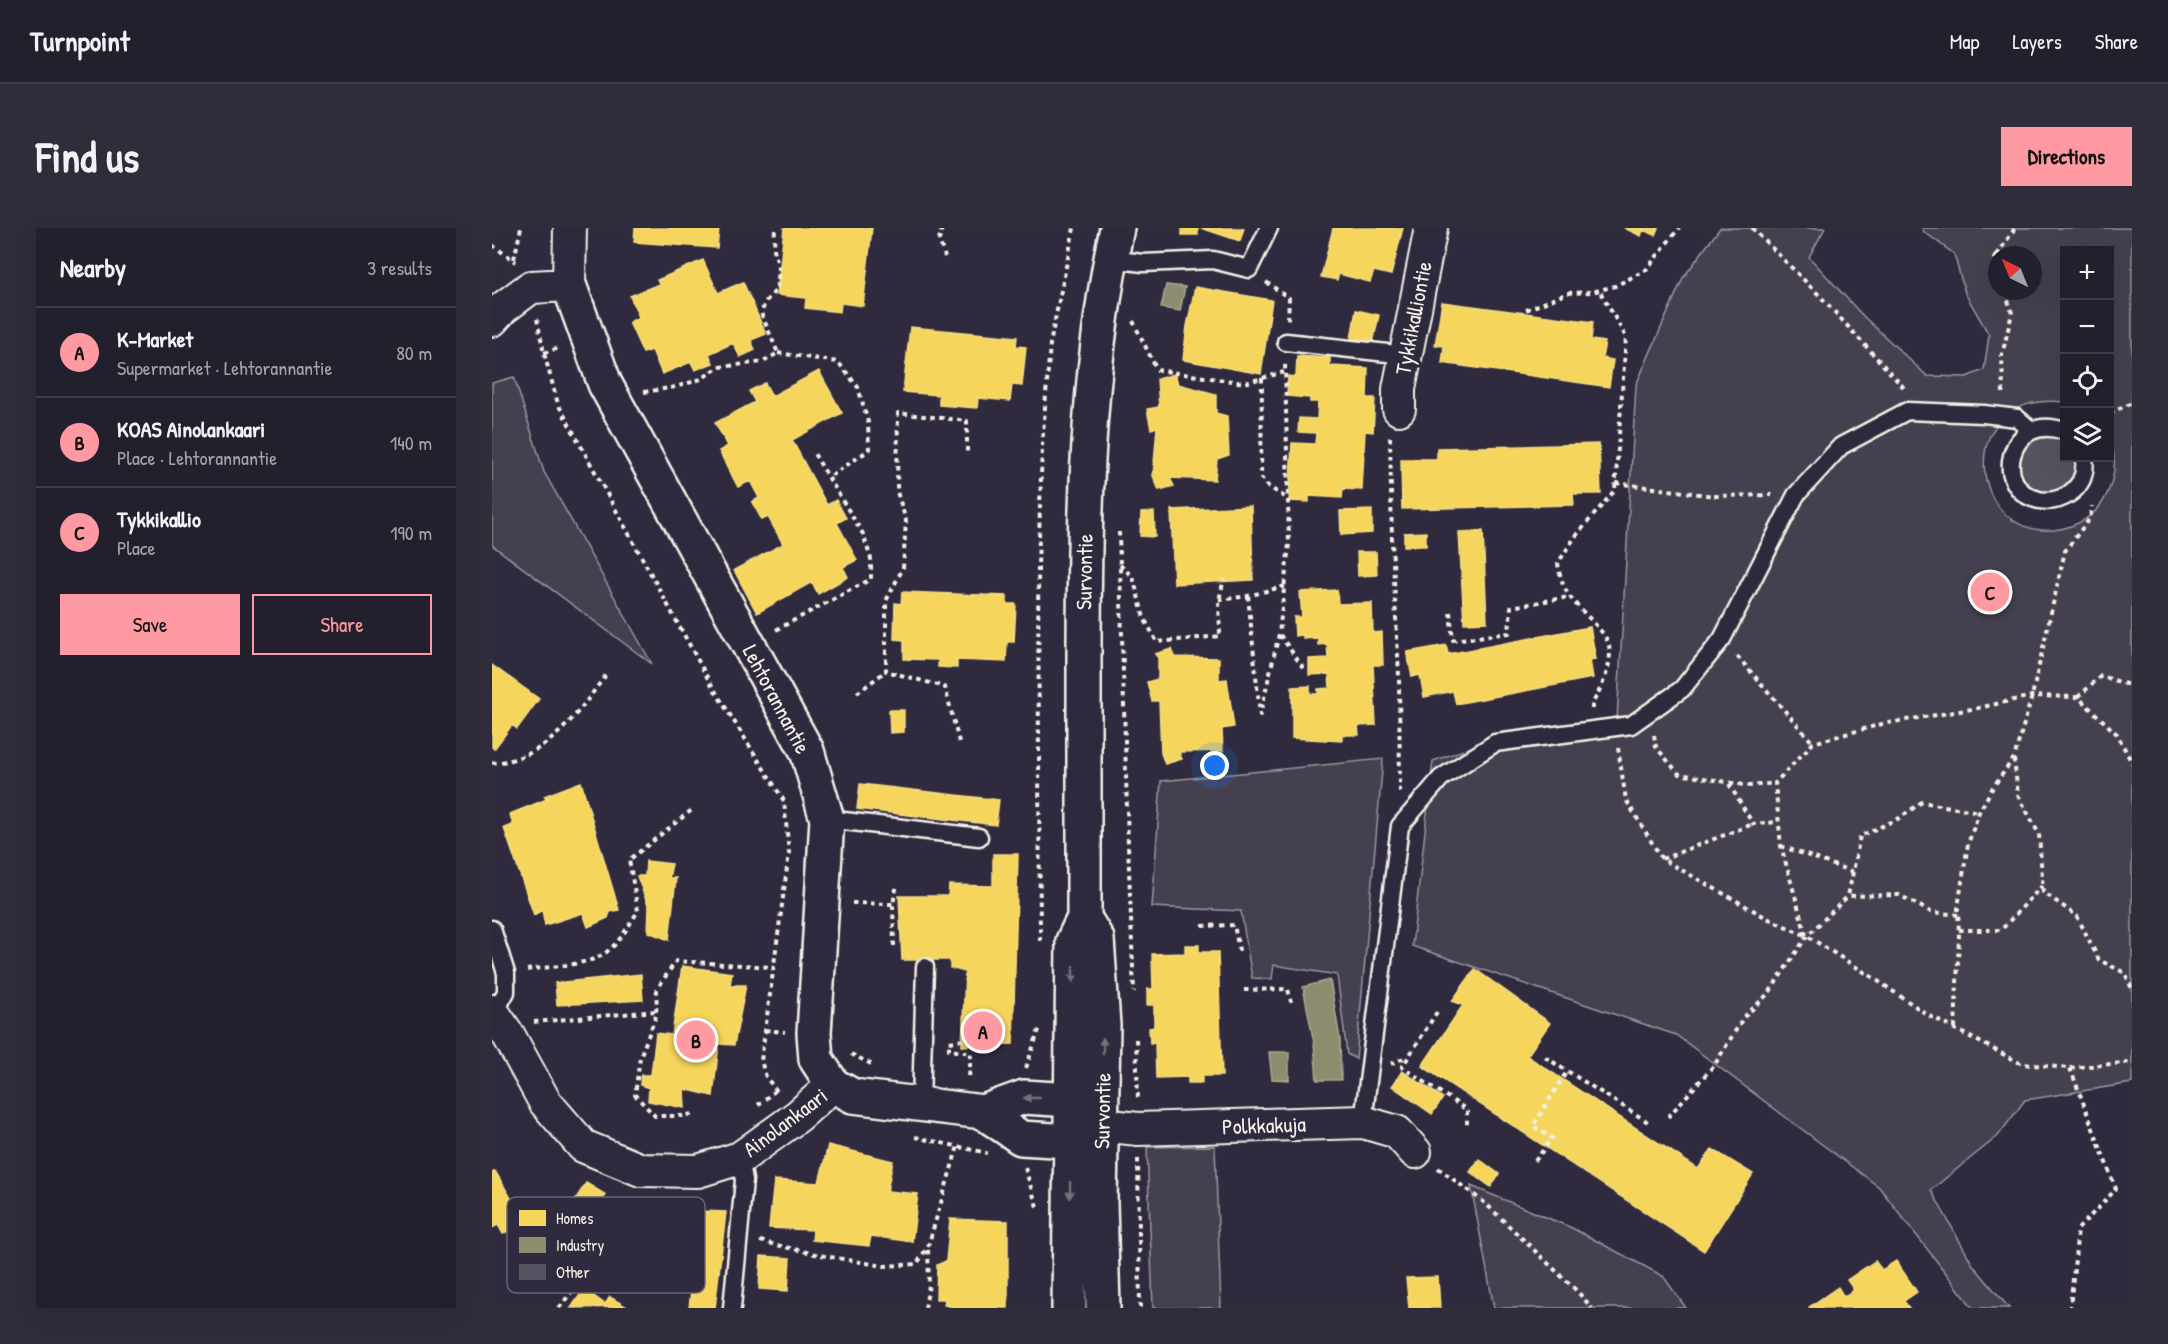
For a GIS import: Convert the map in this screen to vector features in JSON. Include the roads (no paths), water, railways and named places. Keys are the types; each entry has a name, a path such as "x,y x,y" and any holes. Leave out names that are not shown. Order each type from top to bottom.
{"main road":[{"name":"Survontie","path":"1069,1308 1073,941 1084,918 1084,558 1087,453 1101,306 1113,244"},
{"name":"Lehtorannantie","path":"569,285 605,384 807,751 826,819 814,1033 816,1059 833,1085"},
{"name":"Survontie","path":"1084,918 1097,939 1103,1025 1100,1203 1103,1308"},
{"path":"833,1085 853,1096 983,1112 1021,1138 1070,1141 1102,1125 1071,1100 1024,1097 983,1112"}],"street":[{"name":"Lehtorannantie","path":"569,285 570,228"},
{"name":"Tykkikalliontie","path":"1399,409 1399,389 1431,228"},
{"path":"492,320 503,308 531,287 569,285"},
{"name":"Ainolankaari","path":"498,1005 545,1102 583,1146 640,1170 698,1171 740,1158 798,1116 833,1085"},
{"name":"Polkkakuja","path":"1102,1125 1138,1129 1363,1122 1397,1132 1415,1152"}],"lane":[{"path":"1113,244 1143,263 1213,260 1249,269 1269,228"},
{"path":"1287,342 1406,355"},
{"path":"1363,1122 1400,826 1441,778 1495,743 1630,725 1682,690 1722,639 1796,495 1841,446 1907,411 1984,414 2017,418 2031,430"},
{"path":"2060,430 2053,427 2031,430 2022,437 2014,447 2010,459 2016,484 2024,493 2035,499 2048,501 2060,499 2080,484 2084,462"},
{"path":"826,819 979,837"},
{"path":"492,929 506,973 498,1005"},
{"path":"921,1104 925,967"},
{"path":"732,1308 744,1180 740,1158"}],"place":[{"name":"Tykkikallio","path":"1990,592"},
{"name":"K-Market","path":"983,1031"},
{"name":"KOAS Ainolankaari","path":"696,1040"}]}
